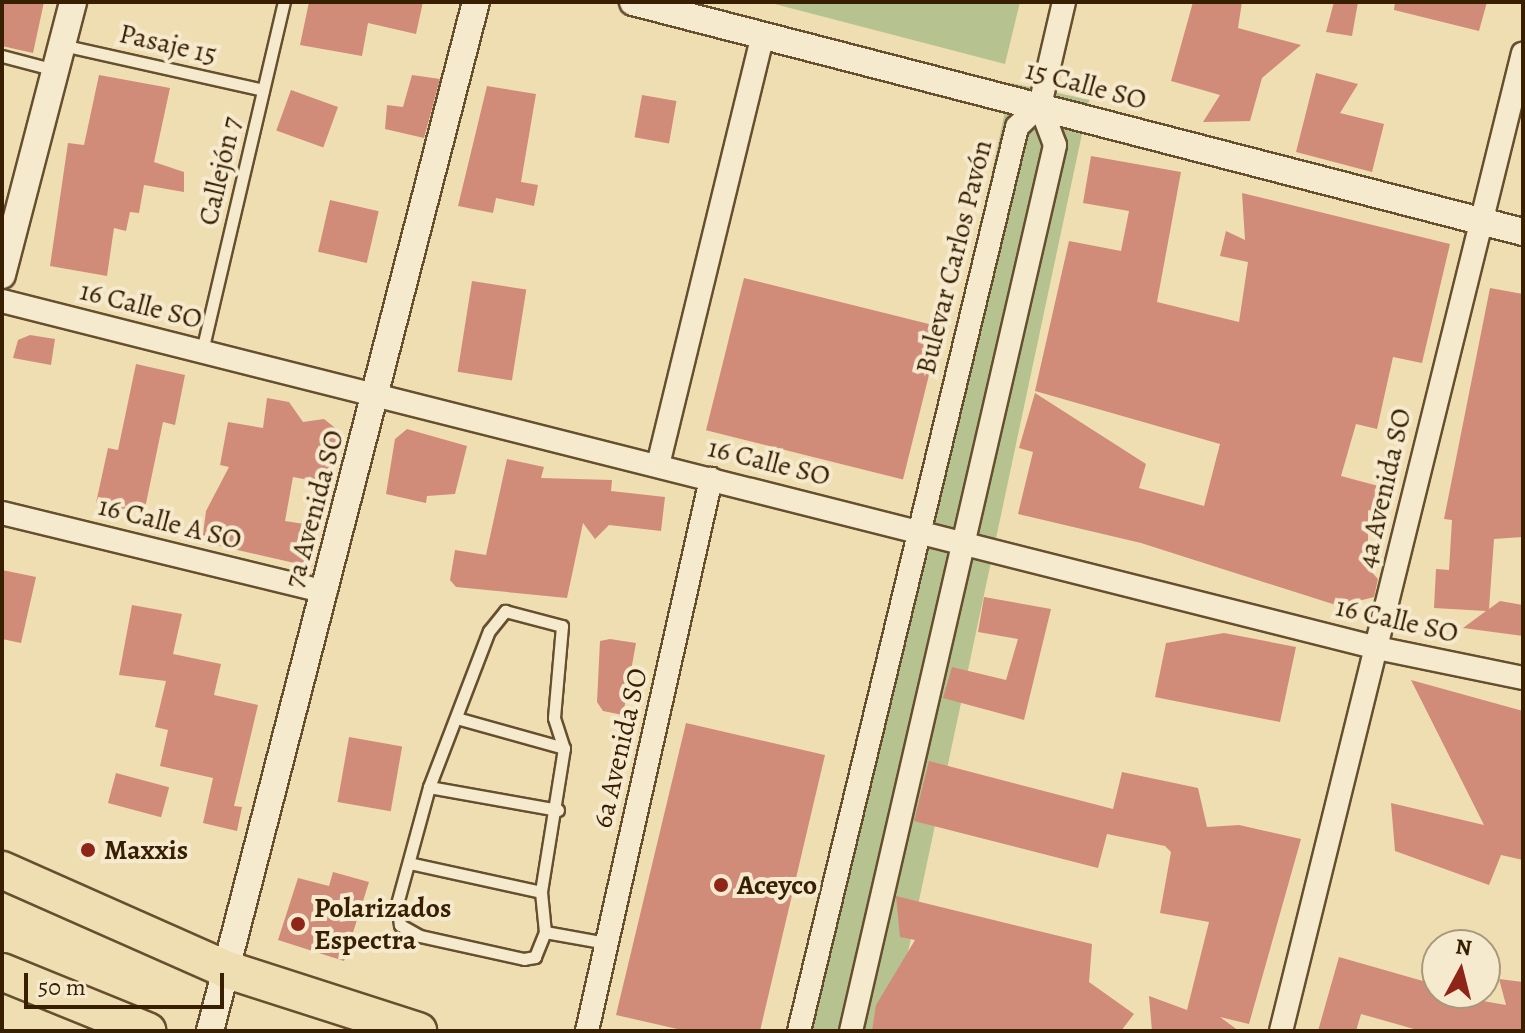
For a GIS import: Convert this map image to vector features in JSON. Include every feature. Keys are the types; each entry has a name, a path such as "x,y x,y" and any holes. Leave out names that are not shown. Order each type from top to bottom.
{"highway":[{"path":"2,870 225,969 418,1031"},
{"path":"2,972 147,1031"}],"street":[{"path":"2,275 73,2"},
{"name":"7a Avenida SO","path":"210,1031 378,396 476,2"},
{"name":"15 Calle SO","path":"633,2 1523,232"},
{"path":"851,1031 1055,145 1040,105 1064,2"},
{"path":"658,465 763,35"},
{"name":"4a Avenida SO","path":"1281,1031 1523,53"},
{"name":"Bulevar Carlos Pavón","path":"799,1031 1017,127 1040,105"},
{"name":"16 Calle SO","path":"2,301 1377,648 1523,678"},
{"name":"6a Avenida SO","path":"587,1031 711,479"},
{"name":"16 Calle A SO","path":"2,513 325,592"}],"lane":[{"name":"Callejón 7","path":"202,351 284,2"},
{"name":"Pasaje 15","path":"2,56 58,57 263,90"},
{"path":"497,615 545,616 562,626 554,718 564,748 558,810 541,892 545,932 535,957 524,959 420,936 400,925 399,914 409,863 429,787 460,719 497,615"},
{"path":"460,719 564,748"},
{"path":"429,787 558,810"},
{"path":"409,863 541,892"},
{"path":"545,932 607,943"}],"green space":[{"path":"767,2 1020,2 1005,64"},
{"path":"1011,83 1089,100 891,1031 809,1031"}],"building":[{"path":"2,2 44,2 33,53 2,46"},
{"path":"309,2 423,2 416,34 368,23 362,56 300,45"},
{"path":"1193,2 1242,2 1238,28 1301,45 1262,78 1250,121 1203,122 1220,95 1171,81"},
{"path":"1334,2 1358,2 1352,36 1326,32"},
{"path":"1395,2 1487,2 1479,31 1394,10"},
{"path":"1316,73 1358,84 1340,113 1384,124 1372,172 1296,152"},
{"path":"99,75 170,88 154,162 184,172 184,192 144,185 139,213 130,212 126,231 114,228 107,276 50,266 68,143 84,145"},
{"path":"412,75 440,79 424,138 385,129 387,105 403,107"},
{"path":"487,86 536,94 521,182 538,185 534,206 496,198 493,213 458,206"},
{"path":"291,90 338,107 323,148 276,130"},
{"path":"642,95 676,101 669,143 635,137"},
{"path":"1091,156 1181,172 1157,302 1239,322 1248,262 1220,256 1226,231 1245,240 1242,193 1450,244 1422,363 1393,357 1377,429 1356,424 1341,476 1382,487 1375,512 1368,510 1368,568 1378,579 1374,597 1339,606 1141,543 1018,514 1033,452 1019,448 1035,393 1146,464 1139,488 1204,506 1220,444 1035,391 1069,241 1121,251 1129,211 1083,203"},
{"path":"330,200 379,211 367,263 318,252"},
{"path":"744,278 941,327 903,479 706,430"},
{"path":"472,281 526,290 512,380 458,372"},
{"path":"1490,288 1523,294 1523,537 1494,539 1489,609 1500,601 1523,605 1523,636 1463,628 1486,611 1434,608 1436,569 1449,570 1452,520 1444,519"},
{"path":"30,335 55,339 51,365 13,358 18,340"},
{"path":"136,364 185,375 175,425 163,422 144,513 96,503 108,448 118,450"},
{"path":"267,398 289,402 303,422 324,419 339,431 330,484 293,477 285,521 317,526 312,567 202,542 206,511 229,467 220,465 228,422 263,428"},
{"path":"407,429 467,446 455,494 427,496 426,503 386,494 395,439"},
{"path":"507,459 544,467 541,478 612,480 611,491 665,497 661,531 609,525 595,539 583,523 567,598 456,587 450,580 455,550 486,555"},
{"path":"2,570 36,577 21,643 2,639"},
{"path":"984,597 1051,609 1024,720 943,698 952,667 1006,680 1018,639 978,632"},
{"path":"132,605 182,614 173,654 221,664 214,695 258,705 234,806 242,807 237,831 203,823 213,778 160,766 168,730 155,727 166,681 119,675"},
{"path":"1224,633 1296,647 1280,722 1155,697 1166,643"},
{"path":"610,639 636,643 623,715 603,711 597,702 600,641"},
{"path":"1411,680 1523,711 1523,860 1501,855 1489,885 1395,851 1391,803 1484,825"},
{"name":"Aceyco","path":"686,723 825,755 760,1031 686,1031 616,1015"},
{"path":"349,737 402,746 391,811 338,802"},
{"path":"929,761 1113,809 1122,772 1198,788 1207,827 1239,825 1301,839 1249,1024 1220,1017 1239,1031 1152,1031 1149,996 1187,1010 1209,922 1160,913 1171,852 1165,846 1107,834 1098,868 914,821"},
{"path":"116,773 169,787 161,817 108,803"},
{"path":"333,872 369,882 344,961 278,940 298,878 329,886"},
{"path":"896,896 1092,944 1089,982 1134,1014 1121,1031 872,1031 876,1005 915,940 900,937"},
{"path":"1339,957 1421,980 1421,1009 1501,1009 1501,1004 1506,1005 1501,979 1523,982 1523,1031 1421,1031 1361,1014 1356,1031 1318,1031"}],"place":[{"name":"Maxxis","path":"88,850"},
{"name":"Aceyco","path":"721,885"},
{"name":"Polarizados Espectra","path":"298,924"}]}
